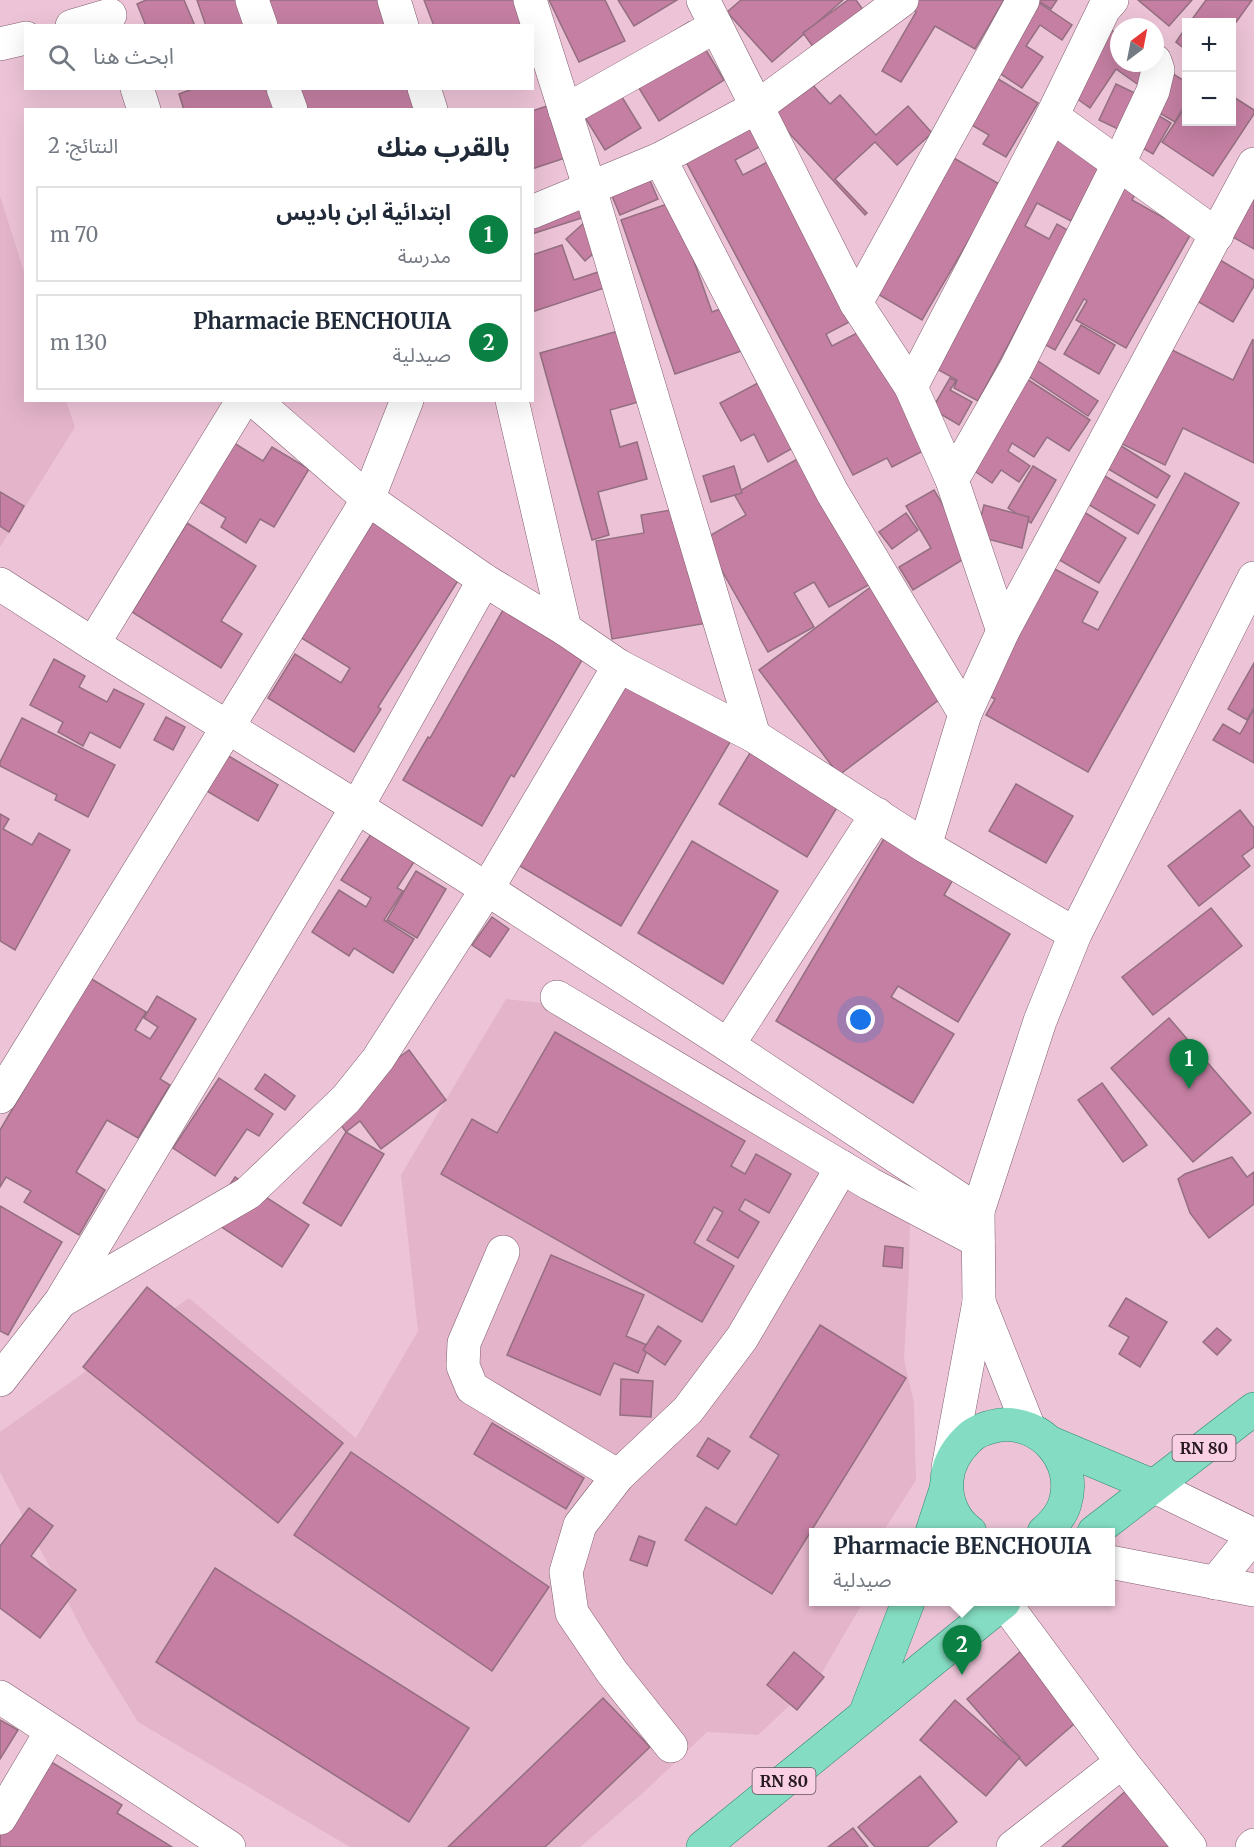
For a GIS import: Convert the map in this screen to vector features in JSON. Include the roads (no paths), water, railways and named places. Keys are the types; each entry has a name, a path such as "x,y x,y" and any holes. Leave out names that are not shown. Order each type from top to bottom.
{"main road":[{"name":"RN 80","path":"1100,1528 1254,1409"},
{"path":"933,1528 957,1450 971,1436 989,1427 1009,1424 1153,1486"},
{"path":"1040,1436 1063,1461 1068,1482 1066,1518 1055,1522 1049,1528"},
{"path":"947,1479 951,1509 964,1528"},
{"name":"RN 80","path":"865,1714 906,1606"},
{"name":"RN 80","path":"703,1847 999,1606"}],"street":[{"path":"252,0 260,24"},
{"path":"394,0 401,24"},
{"path":"530,0 590,189 754,736"},
{"path":"534,211 660,159 757,107 902,0"},
{"path":"856,303 1023,0"},
{"path":"565,111 711,9 757,107 856,303 910,387 952,480 1003,631"},
{"path":"910,387 1109,9"},
{"path":"78,24 109,14"},
{"path":"0,44 24,38"},
{"path":"952,480 1016,368 1119,164 1153,91 1158,72"},
{"path":"138,90 143,108"},
{"path":"284,90 290,108"},
{"path":"425,90 430,108"},
{"path":"1052,116 1217,235"},
{"path":"660,159 832,492 965,714"},
{"path":"925,846 965,714 1003,631 1254,164"},
{"path":"93,644 242,402"},
{"path":"256,402 368,499 484,580 565,629 619,666 754,736 925,846 1075,934"},
{"path":"0,1097 368,499 407,402"},
{"path":"512,402 565,629"},
{"path":"947,1479 979,1302 978,1226 1040,1021 1075,934 1254,578"},
{"path":"0,1380 61,1301 357,807 484,580"},
{"path":"0,584 488,889 728,1045 978,1226"},
{"path":"61,1301 248,1192 346,1099 378,1059 488,889 619,666"},
{"path":"728,1045 877,813"},
{"path":"557,997 870,1184 978,1226"},
{"path":"671,1746 612,1672 572,1613 566,1572 580,1525 618,1476 688,1410 742,1338 842,1167"},
{"path":"503,1252 464,1343 463,1366 472,1388 618,1476"},
{"path":"979,1302 1040,1436"},
{"path":"1153,1486 1254,1535 1215,1583"},
{"path":"1115,1563 1254,1590"},
{"path":"1007,1606 1122,1762 1190,1847"},
{"path":"0,1697 229,1847"},
{"path":"0,1818 51,1732"},
{"path":"1013,1847 1122,1762"}],"place":[{"name":"ابتدائية ابن باديس","path":"1189,1089"},
{"name":"Pharmacie BENCHOUIA","path":"962,1675"}]}
